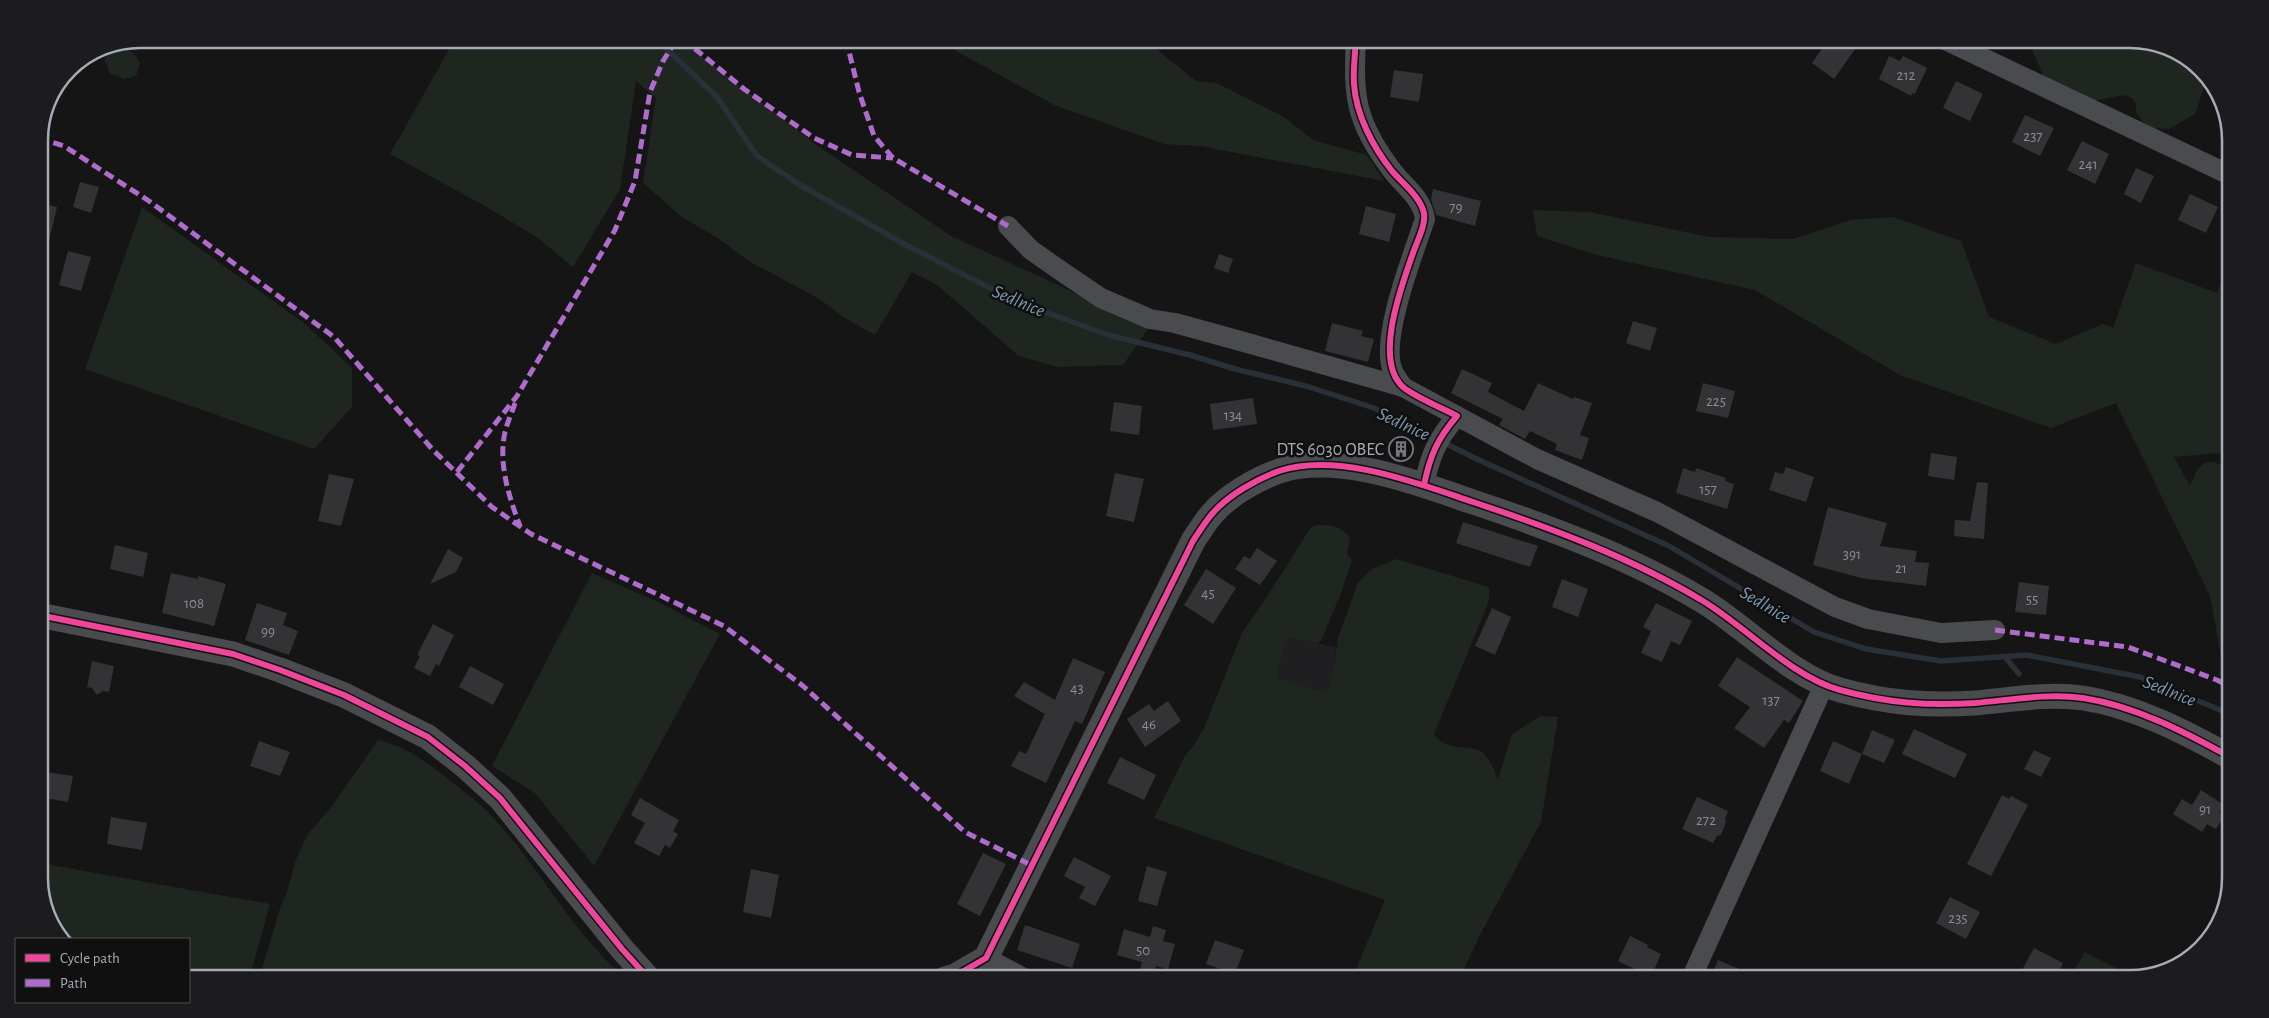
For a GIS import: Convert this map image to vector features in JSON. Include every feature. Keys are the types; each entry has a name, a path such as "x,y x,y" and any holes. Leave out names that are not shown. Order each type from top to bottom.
{"street":[{"path":"1356,48 1354,83 1359,114 1391,170 1409,189 1424,211 1424,219 1399,295 1391,336 1390,356 1392,371 1403,387"},
{"path":"1962,48 2221,171"},
{"path":"1008,226 1031,250 1102,298 1150,319 1244,342 1403,387 1453,421 1657,512 1835,607 1868,619 1941,633 1995,630"},
{"path":"1424,485 1430,456 1453,421"},
{"path":"966,970 986,958 1193,542 1212,514 1225,502 1262,479 1280,471 1302,467 1321,465 1343,467 1424,485 1539,524 1681,588 1725,615 1783,659 1824,685 1877,700 1906,704 1973,703 2061,696 2085,698 2123,708 2183,732 2222,753"},
{"path":"48,617 233,654 344,695 428,737 465,766 500,798 640,970"},
{"path":"1695,970 1824,685"},
{"path":"986,958 1009,970"}],"shaded area":[{"path":"127,48 136,56 140,63 136,76 124,79 110,73 104,59 110,53"},
{"path":"450,48 691,48 818,146 951,236 1149,327 1123,365 1058,367 1019,356 937,285 912,272 875,335 845,318 818,298 750,262 718,238 682,217 643,183 656,98 636,81 620,189 573,267 538,238 485,206 390,154"},
{"path":"952,48 1156,48 1196,81 1217,83 1284,117 1313,140 1367,155 1384,181 1200,146 1164,144 1054,105"},
{"path":"2031,48 2147,49 2159,52 2175,60 2194,75 2204,87 2195,114 2169,129 2154,128 2143,122 2136,112 2136,104 2132,98 2124,95 2089,102 2046,82"},
{"path":"142,207 304,323 352,368 352,407 314,449 85,369"},
{"path":"1533,210 1590,212 1709,237 1793,239 1851,220 1893,217 1961,241 1989,317 2056,344 2103,324 2113,328 2136,263 2217,293 2221,282 2221,453 2174,457 2190,486 2200,466 2204,463 2209,462 2221,465 2222,659 2210,596 2116,403 2051,428 1900,375 1755,290 1597,255 1537,236"},
{"path":"1327,525 1336,527 1347,534 1350,538 1347,554 1352,560 1341,593 1321,641 1316,643 1287,637 1277,678 1326,692 1334,668 1338,638 1358,583 1370,570 1396,559 1489,587 1487,606 1434,734 1439,740 1452,746 1477,749 1482,752 1490,761 1498,779 1512,734 1541,716 1558,717 1541,822 1481,933 1463,970 1356,970 1385,900 1154,818 1186,754 1193,747 1205,726 1242,633 1311,527"},
{"path":"592,573 658,602 720,634 594,866 535,793 492,766"},
{"path":"1287,637 1336,647 1334,668 1326,692 1277,678"},
{"path":"378,740 396,746 421,759 488,812 523,853 588,940 617,970 262,970 296,859 308,834 332,806"},
{"path":"48,865 270,904 252,970 190,970 190,938 71,938 63,929 52,908 49,896"},
{"path":"2085,952 2120,970 2075,970"}],"building":[{"path":"1823,48 1856,48 1834,79 1812,63"},
{"path":"1889,56 1900,61 1903,56 1927,68 1915,94 1912,93 1911,96 1879,79"},
{"path":"1394,70 1423,74 1419,102 1390,97"},
{"path":"1956,81 1983,94 1970,121 1943,108"},
{"path":"2025,115 2054,128 2040,156 2012,142"},
{"path":"2082,141 2109,154 2095,184 2067,170"},
{"path":"2136,168 2154,176 2141,203 2124,194"},
{"path":"80,182 99,187 91,213 73,207"},
{"path":"1433,189 1481,201 1475,226 1436,215 1431,199"},
{"path":"2190,194 2218,207 2206,233 2178,220"},
{"path":"48,205 57,207 48,245"},
{"path":"1366,206 1396,214 1389,242 1359,234"},
{"path":"68,251 91,257 81,291 59,285"},
{"path":"1219,254 1233,259 1228,273 1214,268"},
{"path":"1633,321 1657,328 1650,351 1626,343"},
{"path":"1332,323 1363,331 1361,336 1374,339 1368,362 1325,351"},
{"path":"1462,369 1492,383 1488,392 1524,411 1538,383 1573,399 1574,397 1592,403 1580,435 1589,438 1582,460 1555,450 1557,444 1530,431 1525,439 1499,425 1503,419 1451,393"},
{"path":"1703,383 1735,391 1728,418 1696,411"},
{"path":"1253,398 1257,424 1213,430 1210,404"},
{"path":"1114,402 1142,406 1139,435 1110,431"},
{"path":"1931,453 1957,457 1954,480 1928,476"},
{"path":"1786,467 1814,477 1806,502 1769,490 1775,472 1783,474"},
{"path":"1683,468 1695,472 1696,468 1726,478 1725,481 1734,484 1727,509 1676,493"},
{"path":"1115,473 1144,479 1134,522 1106,516"},
{"path":"329,474 354,479 341,526 318,521"},
{"path":"1977,482 1988,483 1984,539 1954,536 1955,520 1970,521"},
{"path":"1828,507 1887,523 1880,546 1917,551 1915,562 1929,563 1926,586 1861,578 1813,565"},
{"path":"1463,522 1538,546 1530,567 1456,543"},
{"path":"115,545 148,553 143,577 110,569"},
{"path":"1257,548 1277,561 1260,585 1235,569 1244,556 1250,559"},
{"path":"448,549 463,558 456,572 430,584"},
{"path":"1206,569 1236,588 1213,624 1184,605"},
{"path":"171,573 198,579 198,576 226,584 214,626 162,613"},
{"path":"1562,579 1588,589 1578,617 1552,607"},
{"path":"2019,582 2049,586 2046,615 2015,612"},
{"path":"257,603 287,613 283,625 298,631 289,655 245,640"},
{"path":"1656,603 1692,621 1680,645 1671,641 1662,662 1641,653 1651,631 1643,627"},
{"path":"1492,608 1511,617 1495,655 1475,646"},
{"path":"433,624 454,635 439,666 436,664 430,676 414,668 420,656 417,655"},
{"path":"1737,657 1803,701 1789,723 1784,720 1764,748 1734,728 1750,707 1718,686"},
{"path":"1073,658 1105,672 1082,724 1075,721 1046,783 1011,766 1019,751 1026,754 1045,714 1014,696 1024,682 1055,700"},
{"path":"92,661 114,666 109,692 103,691 97,695 92,688 87,687"},
{"path":"470,666 504,684 493,705 459,687"},
{"path":"1168,701 1181,721 1145,747 1127,719 1149,704 1154,711"},
{"path":"1914,729 1967,754 1955,778 1902,754"},
{"path":"1872,730 1895,740 1884,763 1862,754"},
{"path":"259,741 290,752 280,776 250,766"},
{"path":"1833,741 1862,754 1849,784 1820,771"},
{"path":"2034,750 2051,758 2041,777 2024,769"},
{"path":"1120,757 1156,775 1144,800 1107,783"},
{"path":"48,772 73,776 68,802 48,799"},
{"path":"2201,790 2222,804 2219,813 2222,815 2222,819 2216,829 2207,824 2202,832 2173,814 2182,799 2192,805"},
{"path":"2002,795 2009,799 2011,796 2028,805 1991,876 1967,864"},
{"path":"1697,797 1728,811 1721,835 1717,836 1713,843 1682,829"},
{"path":"640,798 679,820 673,831 678,834 670,848 665,845 659,856 634,843 645,823 631,815"},
{"path":"111,817 147,823 142,850 107,844"},
{"path":"983,853 1006,864 980,916 957,904"},
{"path":"1074,857 1111,876 1095,906 1079,898 1085,887 1064,876"},
{"path":"1147,866 1167,872 1157,906 1138,901"},
{"path":"751,869 779,875 771,918 743,912"},
{"path":"1950,897 1980,912 1966,939 1936,923"},
{"path":"1025,925 1080,944 1072,968 1017,950"},
{"path":"1153,926 1166,930 1163,941 1175,944 1168,969 1156,966 1155,970 1140,970 1142,962 1117,955 1124,929 1150,937"},
{"path":"1630,936 1661,954 1654,970 1637,970 1618,961"},
{"path":"1215,940 1244,950 1236,970 1223,970 1206,964"},
{"path":"2034,948 2063,963 2060,970 2022,970"},
{"path":"1718,960 1742,970 1714,970"}],"waterway":[{"name":"Sedlnice","path":"665,48 717,97 757,156 800,185 906,245 1015,301 1108,335 1306,386 1374,408 1479,460 1669,546 1814,632 1866,649 1941,661 2027,655 2140,677 2222,711"},
{"path":"2005,657 2019,674"}],"marked path":[{"path":"457,472 517,396 615,230 635,181 650,92 663,61 671,48"},
{"path":"694,48 744,89 814,138 852,155 893,158"},
{"path":"848,48 859,92 874,136 893,158 1008,226"},
{"path":"48,141 64,146 149,201 334,337 433,450 492,507 531,534 724,626 803,686 965,832 1031,865"},
{"path":"515,403 505,432 503,456 506,480 520,526"},
{"path":"1995,630 2128,647 2222,683"}],"cycle path":[{"path":"1355,48 1355,96 1362,119 1378,152 1392,171 1415,195 1424,213 1422,228 1397,302 1393,322 1390,359 1394,375 1408,391 1457,416 1444,432 1435,448 1424,485"},
{"path":"965,970 986,958 1193,541 1204,524 1226,500 1243,488 1279,471 1302,466 1352,467 1403,479 1502,512 1591,545 1676,585 1719,612 1804,674 1822,684 1840,690 1891,701 1924,704 1975,703 2056,696 2083,698 2122,707 2159,721 2222,753"},
{"path":"48,617 233,654 344,695 428,737 465,766 500,798 641,970"}],"place":[{"name":"DTS 6030 OBEC","path":"1401,449"}]}
